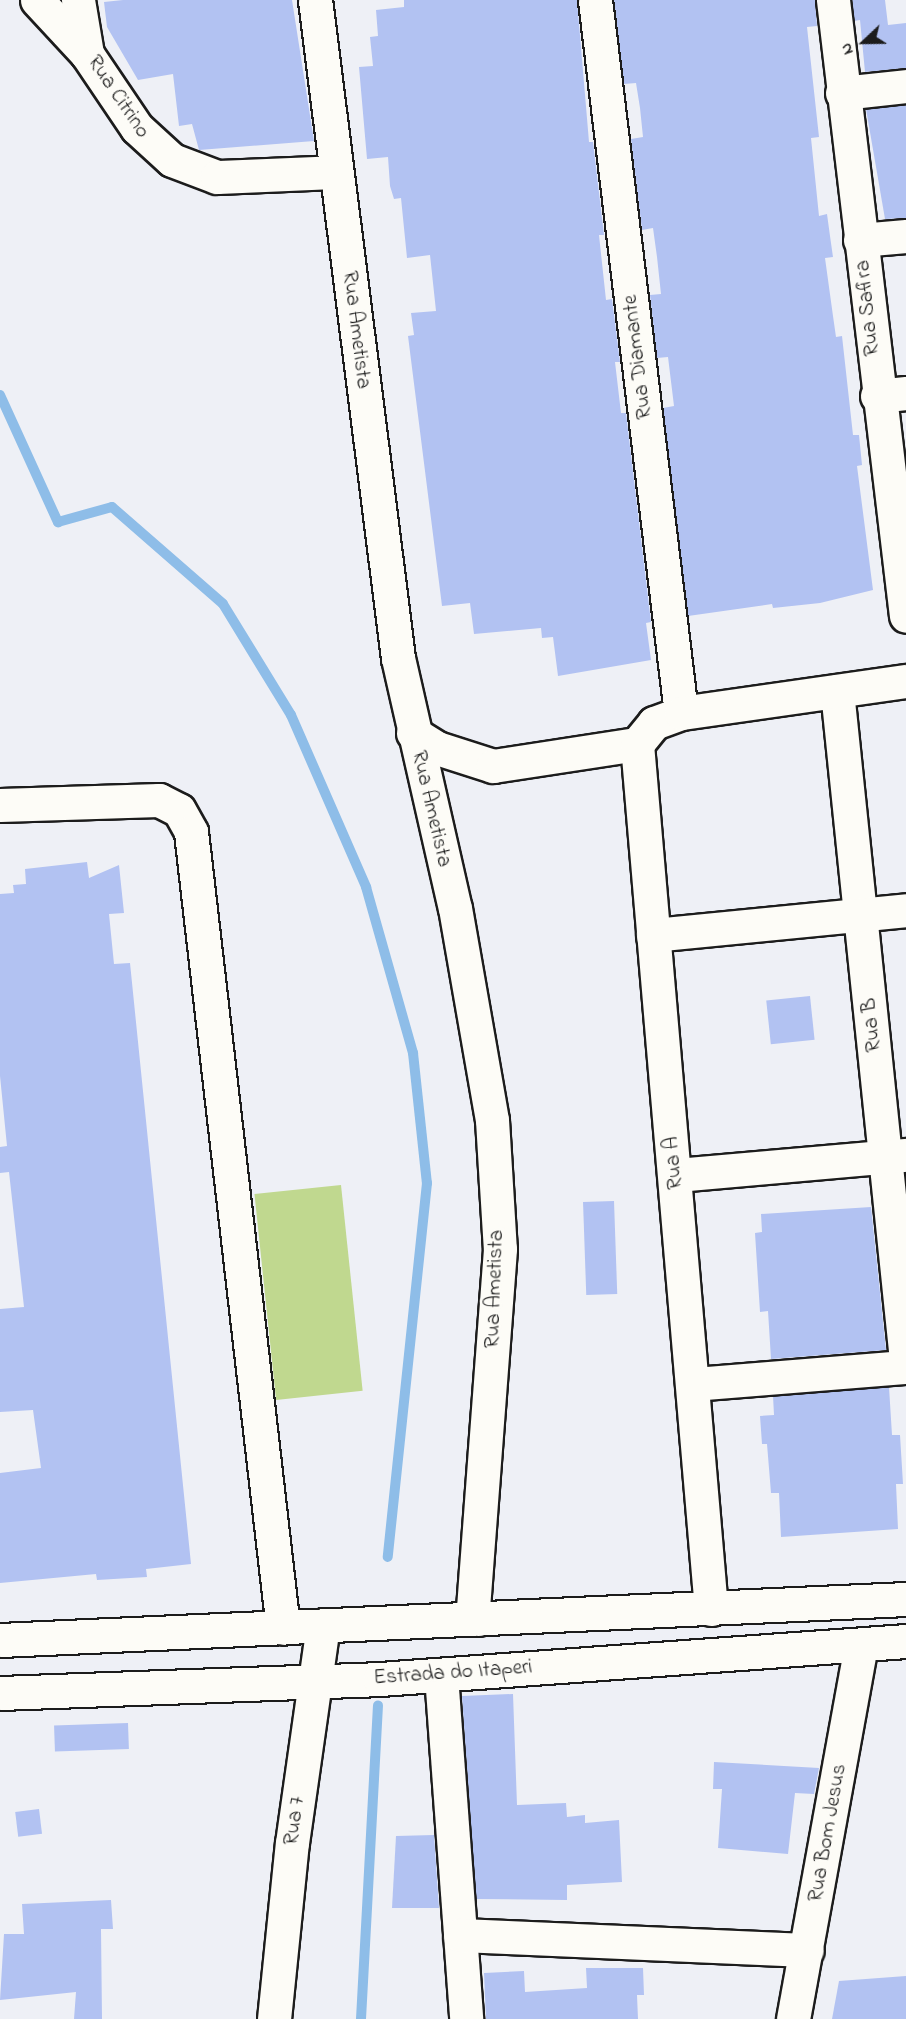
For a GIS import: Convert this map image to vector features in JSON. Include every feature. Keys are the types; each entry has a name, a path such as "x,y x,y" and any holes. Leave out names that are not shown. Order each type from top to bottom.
{"street":[{"path":"37,0 87,54"},
{"name":"Rua Citrino","path":"78,0 87,54 152,147 193,171 217,177 335,172"},
{"name":"Rua Ametista","path":"315,0 398,658 413,734 455,908 492,1120 500,1249 473,1607 478,1619"},
{"name":"Rua Diamante","path":"595,0 657,727"},
{"name":"Rua Safira","path":"833,0 860,240 892,394 906,616"},
{"path":"842,93 906,86"},
{"path":"860,240 906,236"},
{"path":"413,734 437,748 494,766 657,727 837,691 906,681"},
{"name":"Rua B","path":"837,691 860,915 896,1156 906,1360"},
{"name":"Rua A","path":"657,727 653,935 676,1175 711,1609"},
{"path":"0,805 159,800 178,810 191,832 283,1628"},
{"path":"653,935 906,910"},
{"path":"676,1175 896,1156"},
{"path":"693,1384 906,1366"},
{"path":"0,1640 906,1599"},
{"name":"Rua 7","path":"274,2019 323,1625"},
{"name":"Estrada do Itaperi","path":"0,1693 315,1682 441,1675 711,1652 861,1646 906,1641"},
{"name":"Rua Bom Jesus","path":"794,2019 861,1646"},
{"path":"441,1675 466,2019"},
{"path":"460,1935 807,1950"}],"green space":[{"path":"341,1185 363,1391 276,1400 254,1194"}],"building":[{"path":"292,0 314,141 199,150 192,124 179,126 173,74 138,80 107,27 104,2"},
{"path":"404,0 577,0 589,142 593,142 604,235 599,235 606,300 612,299 620,362 615,362 621,413 626,413 651,622 646,623 651,660 558,676 553,637 542,638 541,628 474,634 470,603 442,606 408,336 414,335 411,313 436,311 430,255 407,258 401,198 394,199 390,186 388,157 367,159 359,67 373,66 370,37 378,36 376,10 404,7"},
{"path":"614,0 815,0 817,26 807,27 819,137 811,138 819,216 827,214 833,257 825,258 836,337 842,336 853,435 859,435 862,465 857,466 873,590 820,603 773,608 772,604 688,616 663,408 674,406 668,357 657,358 650,295 661,294 657,257 653,228 642,230 631,139 643,137 640,108 636,83 624,84"},
{"path":"852,0 885,0 888,25 906,23 906,68 865,72 860,20 854,21"},
{"path":"906,105 906,218 885,219 866,109"},
{"path":"87,862 89,878 119,865 124,913 109,914 114,964 130,963 191,1564 146,1569 147,1577 97,1580 96,1574 0,1583 0,1473 41,1468 33,1410 0,1412 0,1309 24,1307 9,1172 0,1173 0,1147 7,1146 0,1076 0,894 14,893 13,885 26,884 25,869"},
{"path":"810,996 815,1040 771,1044 766,1001"},
{"path":"614,1201 617,1294 586,1295 583,1202"},
{"path":"871,1207 886,1350 771,1359 768,1311 760,1312 755,1233 762,1232 761,1214"},
{"path":"889,1387 892,1435 900,1435 903,1484 896,1484 898,1529 781,1537 779,1493 771,1493 767,1444 762,1444 760,1416 774,1415 773,1396"},
{"path":"513,1694 517,1805 566,1803 567,1817 585,1815 585,1823 619,1820 622,1882 567,1885 567,1900 476,1899 462,1696"},
{"path":"128,1723 129,1749 55,1752 54,1726"},
{"path":"714,1762 819,1768 814,1794 795,1793 788,1854 718,1848 722,1789 713,1789"},
{"path":"39,1809 42,1834 18,1837 15,1812"},
{"path":"434,1835 439,1908 392,1908 396,1836"},
{"path":"111,1900 113,1929 101,1929 102,2019 74,2019 76,1992 0,2000 4,1934 24,1934 22,1904"},
{"path":"586,1968 643,1968 644,1995 637,1995 638,2019 486,2019 484,1973 524,1971 525,1992 587,1988"},
{"path":"906,1976 906,2019 832,2019 839,1981"}],"waterway":[{"path":"0,395 58,522 112,507 223,604 291,715 366,887 413,1053 427,1183 388,1557"},
{"path":"361,2019 378,1705"}]}
